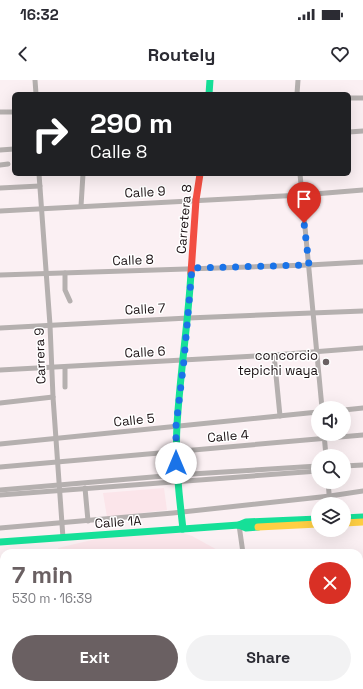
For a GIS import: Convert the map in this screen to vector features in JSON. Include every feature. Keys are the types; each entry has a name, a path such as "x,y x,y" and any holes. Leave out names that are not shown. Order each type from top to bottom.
{"street":[{"path":"35,80 36,92"},
{"path":"209,92 210,80"},
{"path":"297,92 298,80"},
{"path":"351,98 363,98"},
{"path":"0,112 12,112"},
{"path":"351,132 363,131"},
{"path":"0,150 12,149"},
{"path":"0,165 8,164"},
{"name":"Carrera 9","path":"39,176 47,274 53,397 63,538"},
{"path":"81,206 83,176"},
{"name":"Carretera 8","path":"183,529 176,479 176,426 188,318 196,200 200,176"},
{"path":"300,176 321,401"},
{"path":"0,188 40,186"},
{"name":"Calle 9","path":"0,211 302,195 363,190"},
{"name":"Calle 8","path":"0,275 65,274 363,262"},
{"path":"65,274 65,290 70,301"},
{"name":"Calle 7","path":"0,328 363,311"},
{"name":"Calle 6","path":"0,370 274,355 363,348"},
{"path":"274,355 280,416"},
{"path":"65,367 65,386"},
{"path":"0,403 53,397"},
{"path":"351,409 363,408"},
{"name":"Calle 5","path":"0,444 311,413"},
{"name":"Calle 4","path":"351,435 363,434"},
{"name":"Calle 4","path":"0,467 176,452 311,437"},
{"path":"351,466 363,465"},
{"path":"0,495 60,487 85,488 311,467"},
{"path":"0,490 311,471"},
{"path":"85,488 88,521"},
{"path":"329,489 330,496"},
{"path":"0,528 180,512 330,496 363,491"},
{"path":"351,518 363,517"},
{"name":"Calle 1A","path":"239,526 246,522 311,519"},
{"path":"351,523 363,522"},
{"name":"Calle 1A","path":"0,542 183,529 239,526 246,528 311,524"},
{"path":"239,526 242,549"}],"shaded area":[{"path":"164,488 167,510 107,517 103,493"},
{"path":"183,533 192,536 216,549 58,549 96,539 127,535"}],"traffic: fast":[{"path":"209,92 210,80"},
{"path":"183,529 178,477 177,438 178,406 191,273"},
{"path":"351,518 363,517"},
{"path":"239,525 246,522 311,519"},
{"path":"0,542 239,525 246,528 258,527"}],"traffic: slow":[{"path":"351,523 363,522"},
{"path":"258,527 311,524"}],"traffic: jam":[{"path":"191,273 196,200 200,176"}],"place":[{"name":"concorcio tepichi waya","path":"326,362"}],"route":[{"path":"176,463 176,426 184,360 192,268 309,265 304,223"}]}
